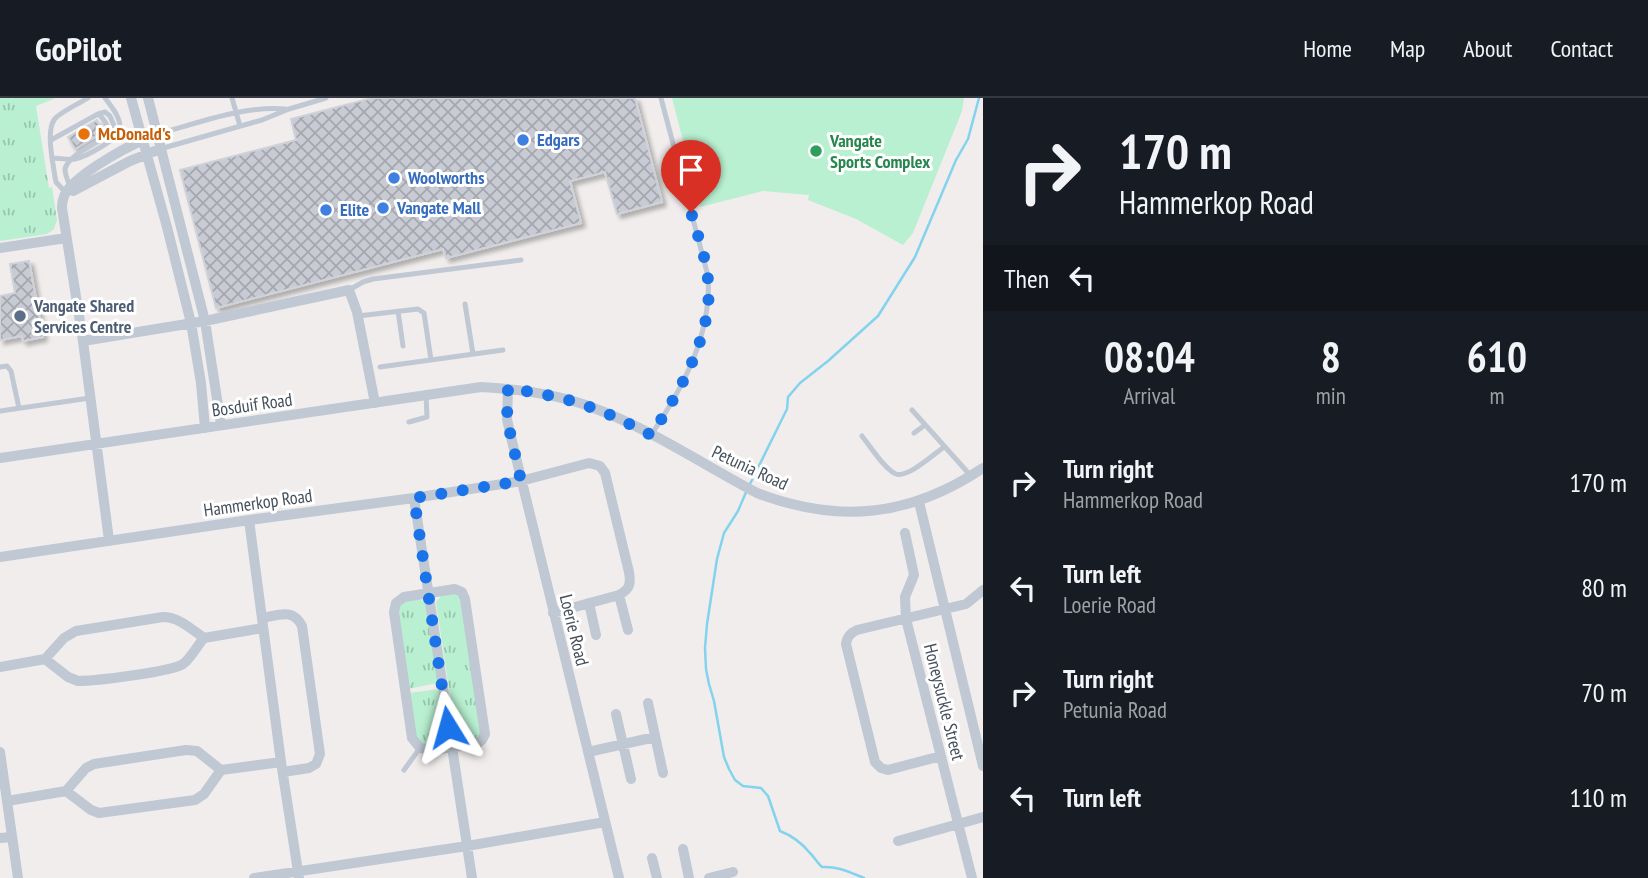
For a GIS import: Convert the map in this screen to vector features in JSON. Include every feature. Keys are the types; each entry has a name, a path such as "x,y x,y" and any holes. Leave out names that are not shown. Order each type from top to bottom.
{"street":[{"path":"131,98 191,323 205,428"},
{"path":"148,98 205,321 221,425"},
{"path":"109,540 62,199 94,168 143,139 157,134"},
{"path":"70,190 160,149"},
{"path":"0,248 66,238"},
{"path":"83,341 205,321 349,290 358,316 375,403"},
{"name":"Bosduif Road","path":"0,458 481,387 508,388"},
{"name":"Petunia Road","path":"508,388 590,406 623,420 757,493 814,510 850,512 888,509 919,502 971,477 983,468"},
{"name":"Loerie Road","path":"508,388 507,419 521,481 619,878"},
{"name":"Hammerkop Road","path":"0,557 521,481 589,463 600,467 605,473 631,581 627,591 620,595"},
{"path":"414,498 472,878"},
{"path":"919,502 983,766"},
{"path":"248,520 299,875"},
{"name":"Honeysuckle Street","path":"905,533 914,575 905,597 906,619 972,878"},
{"path":"455,589 465,598 485,734 476,744 451,748 419,748 412,738 394,612 396,603 404,597 455,589"},
{"path":"942,757 888,770 875,762 846,644 847,638 851,632 857,630 966,604 983,590"},
{"path":"553,613 620,595 628,630"},
{"path":"589,603 596,635"},
{"path":"7,801 66,792 86,768 94,764 186,750 197,751 221,770 309,768 316,764 320,754 303,626 298,618 289,613 204,638 181,666 172,669 78,681 68,677 45,659"},
{"path":"0,667 45,659 71,632 163,617 181,621 204,638"},
{"path":"648,703 663,773"},
{"path":"616,715 631,779"},
{"path":"588,752 655,737"},
{"path":"0,752 18,878"},
{"path":"66,792 91,810 100,813 181,802 195,800 204,794 221,770"},
{"path":"898,841 983,817"},
{"path":"254,878 299,875 606,822"},
{"path":"0,838 12,837"},
{"path":"683,849 689,878"},
{"path":"652,858 657,878"},
{"path":"709,878 733,872"}],"lane":[{"path":"70,190 56,181 51,126 56,117 88,98"},
{"path":"52,158 72,160 88,154 120,131 119,121 106,98"},
{"path":"232,98 240,126"},
{"path":"160,149 262,120 326,98"},
{"path":"651,435 673,400 703,336 709,287 661,98"},
{"path":"157,134 260,108 289,109"},
{"path":"51,140 103,112 114,122 115,129 110,134 67,164 65,169 70,190"},
{"path":"349,290 373,279 521,260"},
{"path":"465,304 473,354"},
{"path":"358,316 418,309 424,313 430,360"},
{"path":"398,311 403,346"},
{"path":"380,367 503,350"},
{"path":"0,367 7,366 11,371 19,408"},
{"path":"409,422 427,417 426,395"},
{"path":"0,411 90,398"},
{"path":"912,411 971,477"},
{"path":"914,433 925,425"},
{"path":"862,436 886,466 896,474 907,473 944,447"},
{"path":"404,770 419,748"}],"green space":[{"path":"0,98 56,98 36,106 57,220 54,229 47,234 0,241"},
{"name":"Vangate Sports Complex","path":"672,98 964,98 962,111 913,233 903,245 856,219 808,200 809,195 763,191 700,207"},
{"path":"455,593 462,599 481,733 478,740 465,742 456,736 436,602 442,595"},
{"path":"418,599 425,602 438,683 408,689 398,609 403,602"},
{"path":"439,689 444,744 427,748 417,742 409,693"}],"building":[{"name":"Vangate Mall","path":"372,98 635,98 662,202 617,214 605,172 570,181 581,223 446,258 443,249 216,308 180,170 296,140 291,119"},
{"name":"McDonald's","path":"97,120 103,132 75,149 68,137"},
{"name":"Vangate Shared Services Centre","path":"29,261 43,337 23,341 22,336 0,340 0,296 15,293 10,264"}],"waterway":[{"path":"750,484 787,409 788,397 800,383 878,316 915,257 956,160 968,139 979,98"},
{"path":"747,490 724,533 717,559 707,624 706,669 724,757 735,780 743,786 761,788 768,796 780,831 800,843 822,867 838,868 864,878"}],"place":[{"name":"McDonald's","path":"84,134"},
{"name":"Edgars","path":"523,140"},
{"name":"Vangate Sports Complex","path":"816,151"},
{"name":"Woolworths","path":"394,178"},
{"name":"Vangate Mall","path":"383,208"},
{"name":"Elite","path":"326,210"},
{"name":"Vangate Shared Services Centre","path":"20,316"}],"route":[{"path":"448,727 414,498 521,481 507,419 508,388 590,406 651,435 673,400 703,336 708,276 691,212"}]}
